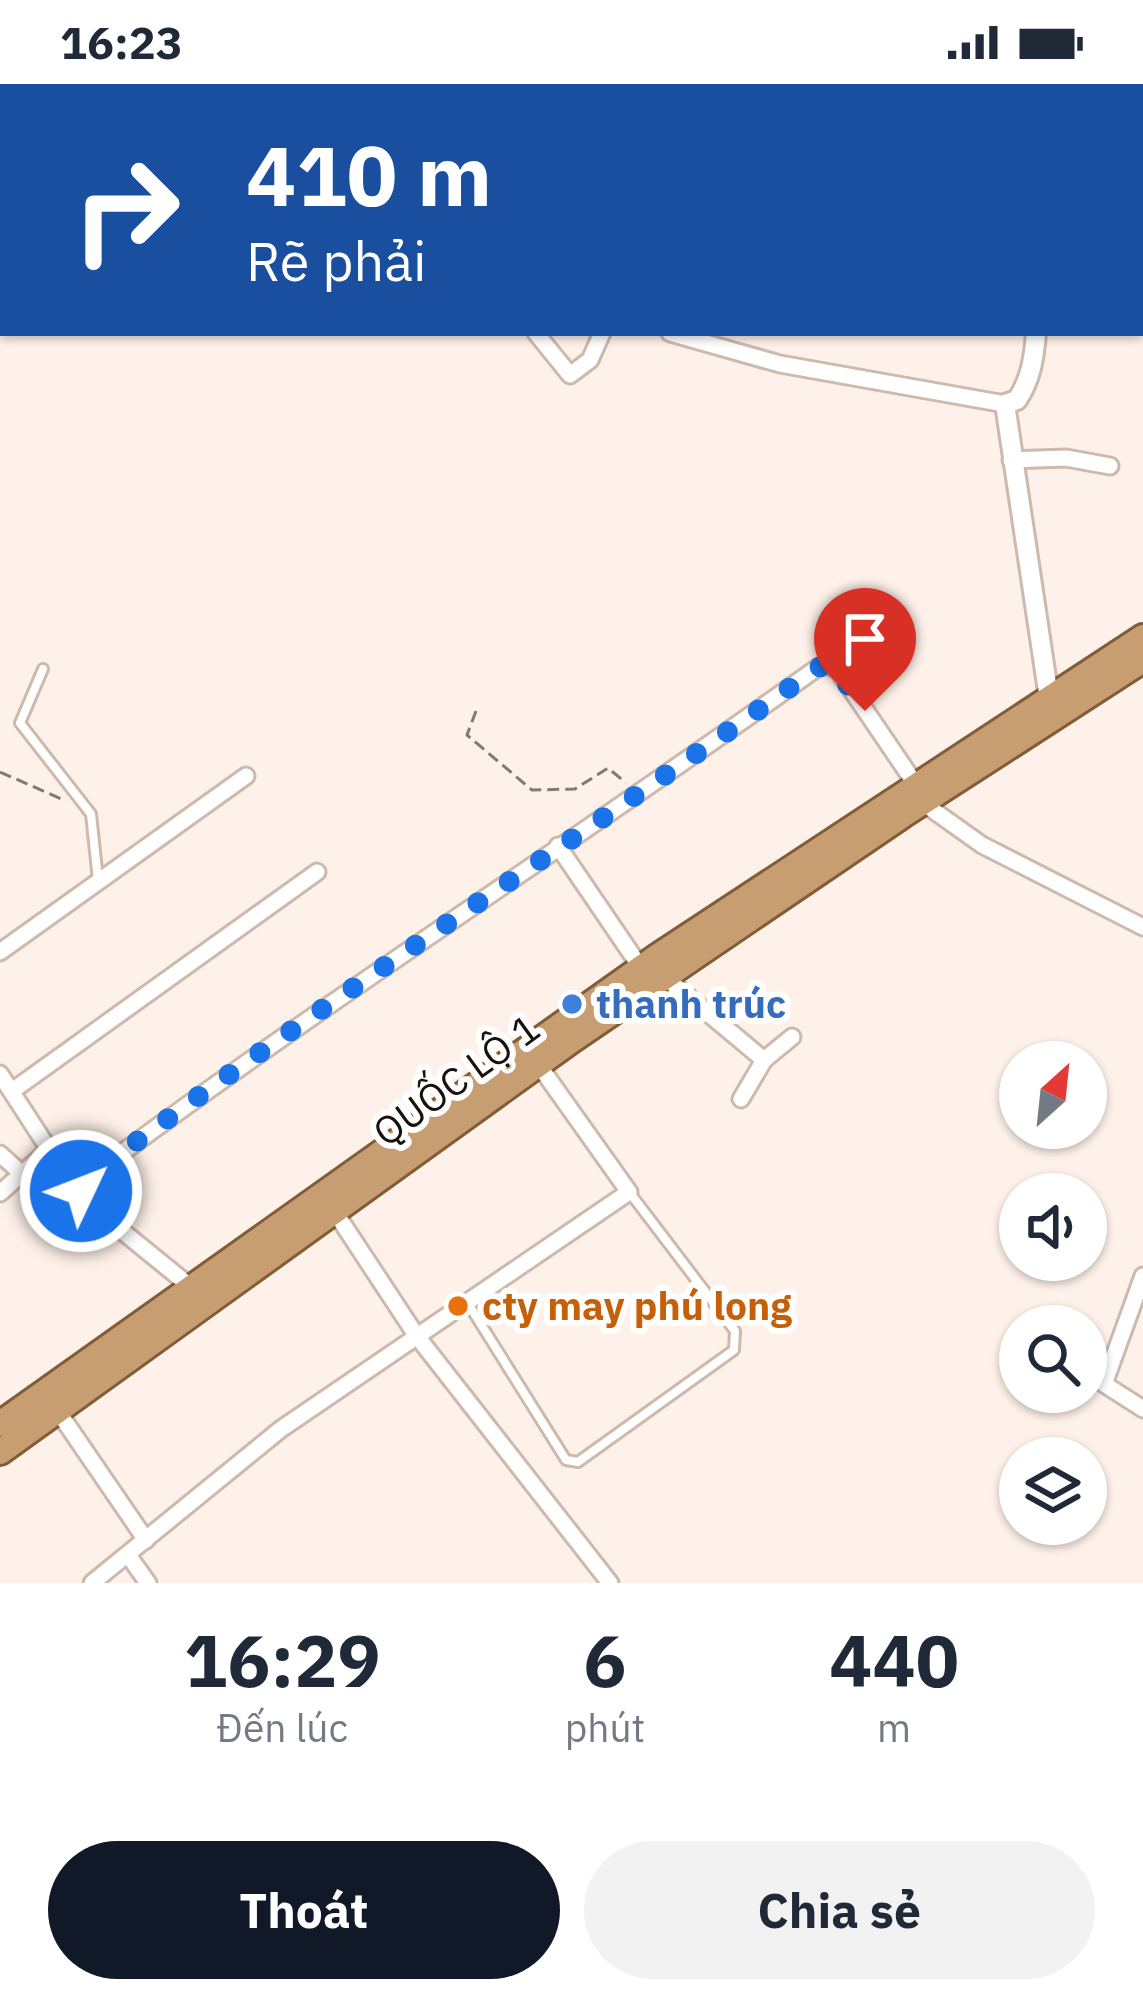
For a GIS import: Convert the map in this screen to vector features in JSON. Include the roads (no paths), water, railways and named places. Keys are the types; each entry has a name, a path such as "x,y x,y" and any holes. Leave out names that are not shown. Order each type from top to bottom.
{"highway":[{"name":"QUỐC LỘ 1","path":"0,1452 538,1064 787,893 1049,698 1143,637"},
{"name":"QUỐC LỘ 1","path":"0,1424 641,968 1143,661"}],"street":[{"path":"538,336 569,375 590,360 601,336"},
{"path":"681,336 781,364 1005,404 1017,400 1023,391 1034,363 1036,336"},
{"path":"1005,404 1049,698"},
{"path":"1011,460 1066,458 1110,466"},
{"path":"81,1191 100,1169 145,1136 827,664 838,670 920,794 982,845 1143,927"},
{"path":"0,952 246,776"},
{"path":"558,846 641,968"},
{"path":"12,1090 317,872"},
{"path":"667,979 764,1060"},
{"path":"741,1099 764,1060 792,1037"},
{"path":"92,1583 281,1430 629,1192 538,1064"},
{"path":"0,1074 81,1191 191,1288"},
{"path":"0,1193 50,1150"},
{"path":"0,1154 21,1173"},
{"path":"335,1212 416,1335 610,1583"},
{"path":"1143,1276 1104,1384 1143,1408"},
{"path":"57,1410 146,1540"},
{"path":"128,1555 148,1583"}],"lane":[{"path":"43,669 20,723 91,814 98,881"},
{"path":"467,1302 566,1460 578,1462 734,1350 737,1343 735,1331 629,1192"}],"place":[{"name":"thanh trúc","path":"572,1004"},
{"name":"cty may phú long","path":"458,1306"}]}
